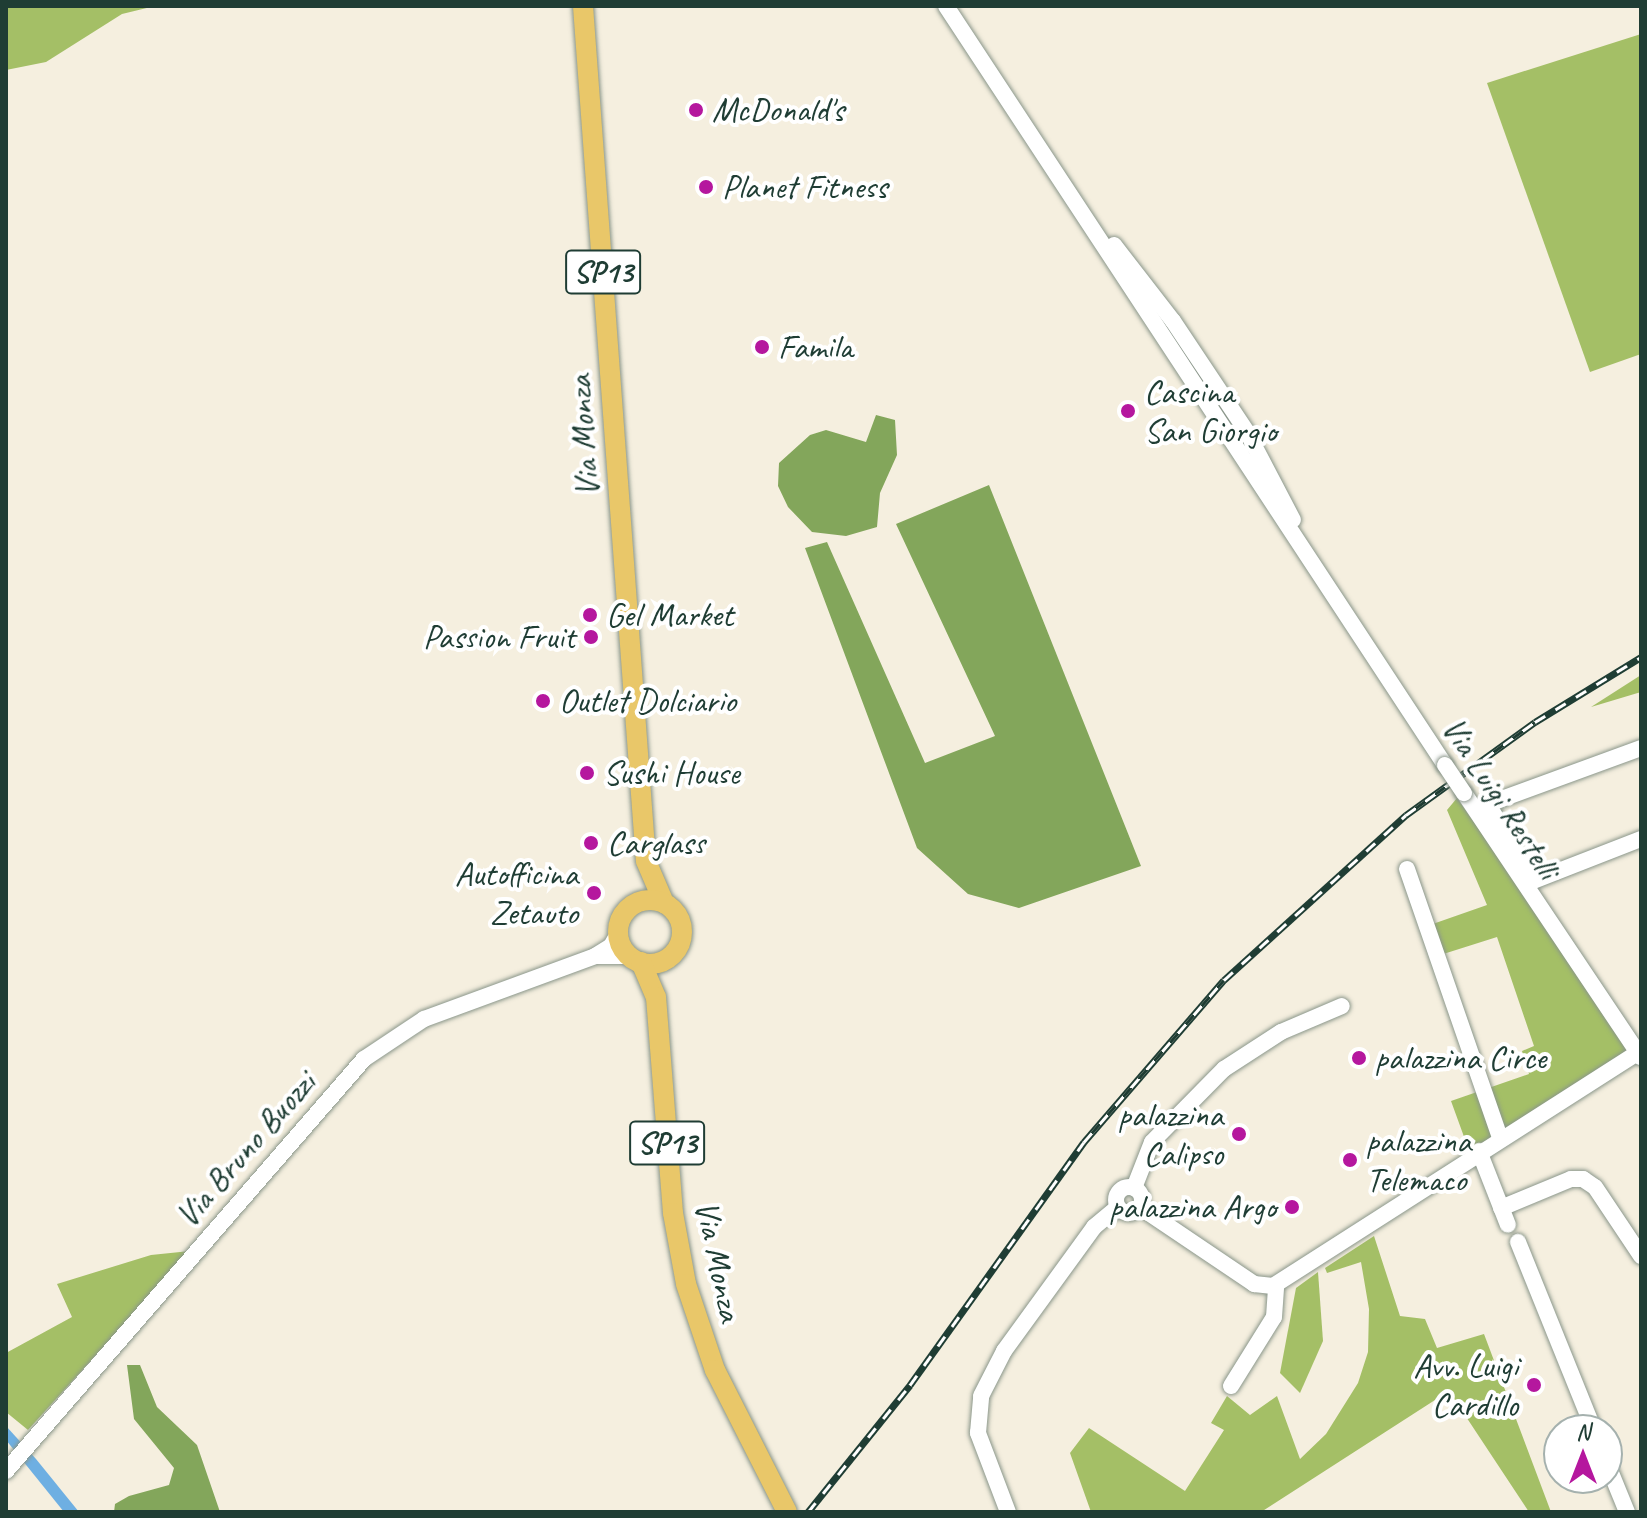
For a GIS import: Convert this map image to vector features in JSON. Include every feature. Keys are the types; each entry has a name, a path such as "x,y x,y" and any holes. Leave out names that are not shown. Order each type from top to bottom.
{"main road":[{"name":"Via Monza","path":"583,6 646,861 635,904 622,917 619,932 636,959 657,1005"},
{"name":"Via Monza","path":"646,861 664,903 676,913 682,931 668,958 657,1005 673,1213 686,1284 715,1370 787,1512"},
{"path":"635,904 664,903"},
{"path":"636,959 668,958"}],"street":[{"name":"Via Luigi Restelli","path":"946,6 1077,201 1315,569 1640,1053"},
{"path":"1641,748 1488,804 1533,881 1641,839"},
{"path":"1407,869 1500,1137"},
{"name":"Via Bruno Buozzi","path":"6,1471 364,1059 424,1019 595,956 611,946 619,932"},
{"name":"Via Bruno Buozzi","path":"595,956 636,959"},
{"path":"1118,1207 1118,1194 1134,1188 1152,1142 1224,1069 1281,1032 1342,1006"},
{"path":"1140,1207 1254,1284 1276,1285 1500,1137 1640,1053"},
{"path":"1479,1151 1508,1225"},
{"path":"1501,1208 1571,1179 1583,1179 1595,1187 1641,1256"},
{"path":"1134,1188 1141,1195 1140,1207"},
{"path":"1118,1207 1129,1213 1140,1207"},
{"path":"1008,1512 978,1433 981,1396 1004,1351 1094,1227 1118,1207"},
{"path":"1518,1242 1588,1414"},
{"path":"1231,1386 1274,1317 1276,1285"}],"green space":[{"path":"6,6 155,6 122,14 46,62 6,70"},
{"path":"1641,34 1641,354 1590,372 1487,83"},
{"path":"876,415 895,420 897,455 880,493 877,527 846,536 812,532 788,507 778,486 779,463 810,435 826,430 866,442"},
{"path":"989,485 1141,866 1019,908 968,894 917,848 805,548 827,542 925,763 995,736 896,524"},
{"path":"1641,675 1641,692 1591,707"},
{"path":"1457,798 1637,1054 1471,1156 1451,1101 1529,1074 1522,1051 1534,1046 1497,937 1437,956 1427,926 1487,905 1447,810"},
{"path":"1374,1236 1400,1316 1425,1319 1437,1348 1484,1334 1551,1512 1529,1512 1449,1391 1261,1512 1091,1512 1070,1453 1089,1428 1185,1491 1224,1430 1211,1423 1227,1396 1250,1415 1277,1396 1300,1459 1326,1434 1358,1383 1368,1352 1369,1309 1361,1262 1327,1273 1325,1268"},
{"path":"190,1251 28,1430 6,1412 6,1353 72,1317 57,1284 151,1255"},
{"path":"1318,1272 1323,1341 1300,1393 1280,1373 1296,1288"},
{"path":"127,1365 140,1365 157,1407 197,1445 220,1512 114,1512 115,1504 129,1496 169,1485 174,1468 134,1419"}],"water":[{"path":"6,1426 79,1512 64,1512 6,1440"}],"railway":[{"path":"808,1512 910,1385 1084,1142 1224,980 1406,815 1535,722 1641,657"}],"place":[{"name":"McDonald's","path":"696,110"},
{"name":"Planet Fitness","path":"706,187"},
{"name":"Famila","path":"762,347"},
{"name":"Cascina San Giorgio","path":"1128,411"},
{"name":"Gel Market","path":"590,615"},
{"name":"Passion Fruit","path":"591,637"},
{"name":"Outlet Dolciario","path":"543,701"},
{"name":"Sushi House","path":"587,773"},
{"name":"Carglass","path":"591,843"},
{"name":"Autofficina Zetauto","path":"594,893"},
{"name":"palazzina Circe","path":"1359,1058"},
{"name":"palazzina Calipso","path":"1239,1134"},
{"name":"palazzina Telemaco","path":"1350,1160"},
{"name":"palazzina Argo","path":"1292,1207"},
{"name":"Avv. Luigi Cardillo","path":"1534,1385"}]}
